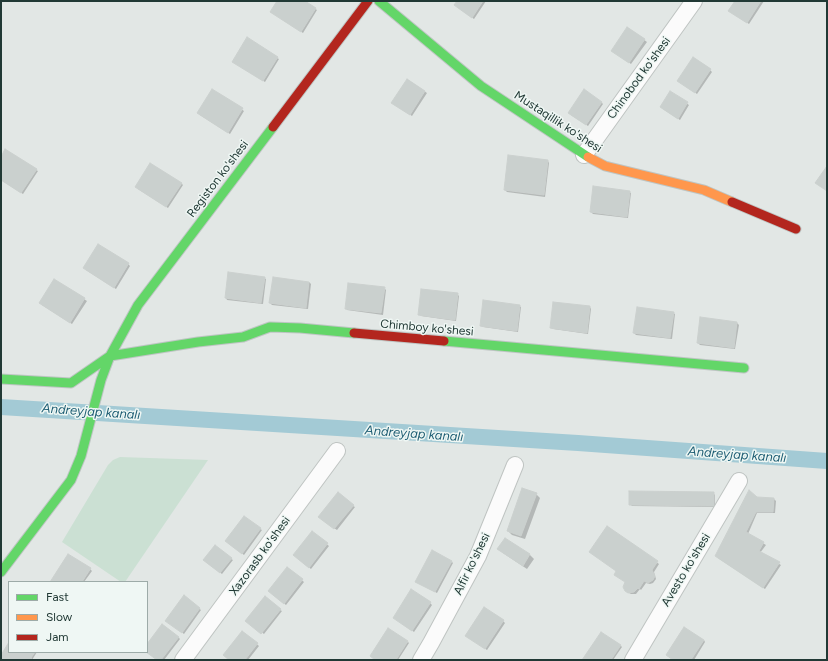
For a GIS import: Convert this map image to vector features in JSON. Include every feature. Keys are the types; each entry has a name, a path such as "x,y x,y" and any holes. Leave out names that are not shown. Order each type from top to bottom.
{"street":[{"name":"Registon ko'shesi","path":"1,572 71,480 81,456 101,380 110,356 138,305 368,1"},
{"name":"Mustaqillik ko'shesi","path":"379,1 481,86 584,155 605,166 704,190 796,229"},
{"name":"Chinobod ko'shesi","path":"584,155 694,1"},
{"name":"Chimboy ko'shesi","path":"110,356 243,336 270,327 300,328 744,368"},
{"path":"1,379 71,383 110,356"},
{"name":"Xazorasb ko'shesi","path":"183,660 337,451"},
{"name":"Alfir ko'shesi","path":"421,660 478,556 515,465"},
{"name":"Avesto ko'shesi","path":"632,660 739,481"}],"green space":[{"path":"120,457 208,460 126,581 120,581 62,542 108,465 113,460"}],"building":[{"path":"277,1 305,1 316,8 301,32 270,12"},
{"path":"457,1 483,1 472,18 454,5"},
{"path":"735,1 761,1 747,23 728,11"},
{"path":"627,27 645,39 629,63 611,51"},
{"path":"247,37 278,57 263,81 232,62"},
{"path":"693,57 711,69 695,93 677,81"},
{"path":"407,79 425,91 410,115 391,103"},
{"path":"212,89 243,108 228,133 197,113"},
{"path":"584,89 602,102 586,125 568,113"},
{"path":"670,91 688,102 678,119 660,107"},
{"path":"5,149 37,169 21,193 1,180 1,157"},
{"path":"508,155 548,160 544,195 504,190"},
{"path":"150,163 182,183 166,207 135,187"},
{"path":"827,166 827,191 815,183"},
{"path":"593,186 630,191 627,217 590,212"},
{"path":"98,244 129,263 114,288 83,268"},
{"path":"228,272 265,277 261,303 225,298"},
{"path":"273,277 309,282 306,308 269,303"},
{"path":"54,279 85,298 70,323 39,303"},
{"path":"348,283 385,287 381,313 345,309"},
{"path":"421,289 458,293 455,320 418,315"},
{"path":"483,300 520,305 517,331 480,326"},
{"path":"553,302 590,306 587,333 550,328"},
{"path":"637,307 674,312 670,338 633,333"},
{"path":"700,317 737,322 734,348 697,343"},
{"path":"522,488 537,493 521,536 507,531"},
{"path":"749,490 757,497 774,498 773,512 756,512 746,532 764,542 759,551 780,562 763,588 715,556"},
{"path":"629,491 714,492 714,506 629,505"},
{"path":"338,492 354,505 334,529 318,517"},
{"path":"244,516 261,528 242,554 225,541"},
{"path":"607,526 658,561 652,570 655,576 653,580 648,583 644,581 639,589 638,588 634,592 628,593 625,591 623,587 625,582 614,575 616,571 589,552"},
{"path":"312,531 328,543 309,568 293,555"},
{"path":"505,538 530,554 523,566 497,549"},
{"path":"215,545 232,558 220,573 203,560"},
{"path":"432,550 452,561 435,592 415,582"},
{"path":"68,554 91,568 83,581 51,581"},
{"path":"287,567 303,579 284,604 268,591"},
{"path":"411,589 431,602 412,631 393,618"},
{"path":"184,595 200,608 182,633 165,621"},
{"path":"265,596 281,609 261,634 245,621"},
{"path":"484,607 504,620 485,649 465,636"},
{"path":"162,624 179,637 161,660 157,660 147,653 148,643"},
{"path":"684,627 704,640 691,660 673,660 666,655"},
{"path":"388,628 408,641 396,660 375,660 370,656"},
{"path":"242,631 258,643 245,660 229,660 223,655"},
{"path":"601,632 621,645 611,660 582,660"},
{"path":"8,644 8,653 34,653 31,658 33,660 1,660 1,655"}],"waterway":[{"name":"Andreyjap kanalı","path":"1,407 578,443 827,461"}],"traffic: fast":[{"path":"379,1 481,86 588,157"},
{"path":"1,572 71,480 81,456 101,380 110,356 138,305 273,127"},
{"path":"1,379 71,383 110,356 198,342 243,337 270,327 354,333"},
{"path":"444,341 744,368"}],"traffic: slow":[{"path":"588,157 605,166 704,190 732,202"}],"traffic: jam":[{"path":"273,127 368,1"},
{"path":"732,202 796,229"},
{"path":"354,333 444,341"}]}
